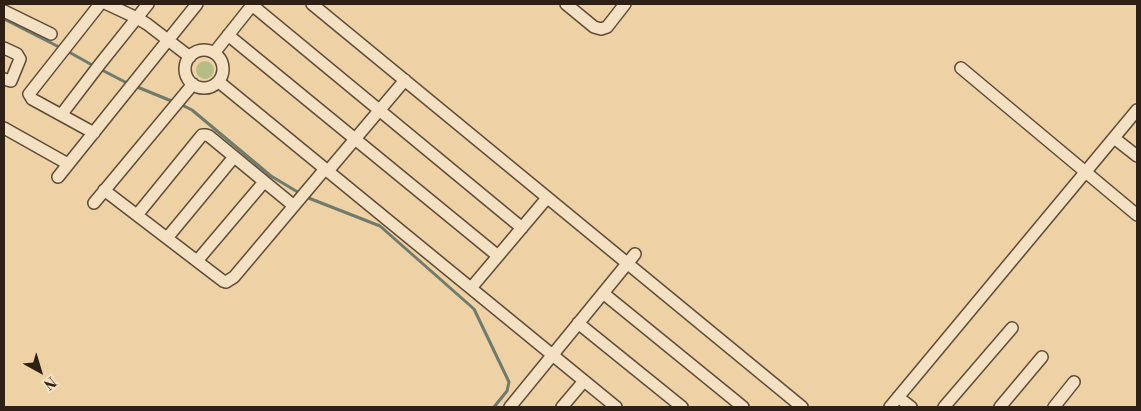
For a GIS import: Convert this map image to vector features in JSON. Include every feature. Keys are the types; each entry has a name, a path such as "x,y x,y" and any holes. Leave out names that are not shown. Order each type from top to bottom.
{"street":[{"path":"94,133 32,99 29,94 100,4"},
{"path":"107,4 137,18 190,57"},
{"path":"61,115 148,4"},
{"path":"58,177 197,4"},
{"path":"214,52 253,4 522,228"},
{"path":"312,4 802,407"},
{"path":"566,4 594,27 601,29 607,27 625,4"},
{"path":"4,11 51,34"},
{"path":"228,35 498,256"},
{"path":"4,48 17,54 20,58 11,81 4,79"},
{"path":"200,50 214,52 223,64 222,76 219,82 208,88 201,88 190,82 186,76 185,69 190,57 200,50"},
{"path":"961,68 1086,171 1137,216"},
{"path":"104,190 223,281 230,281 300,199 356,139 405,80"},
{"path":"219,82 613,406"},
{"path":"94,203 193,84"},
{"path":"890,407 1137,110"},
{"path":"4,128 68,164"},
{"path":"137,216 202,135 209,136 264,182 300,199"},
{"path":"1114,138 1137,156"},
{"path":"167,238 234,157"},
{"path":"197,262 264,182"},
{"path":"471,288 547,198"},
{"path":"510,407 635,254"},
{"path":"603,293 743,407"},
{"path":"578,323 682,407"},
{"path":"944,407 1012,328"},
{"path":"1000,407 1042,357"},
{"path":"562,407 584,381"},
{"path":"1054,407 1074,382"},
{"path":"898,397 911,407"}],"green space":[{"path":"205,61 211,64 214,70 211,76 205,79 199,76 196,70 199,64"}],"waterway":[{"path":"4,19 61,48"},
{"path":"67,51 94,66"},
{"path":"100,69 125,82 174,102"},
{"path":"180,104 192,110 271,176 301,194"},
{"path":"306,197 380,226 474,309 509,382 507,391 494,407"}]}
